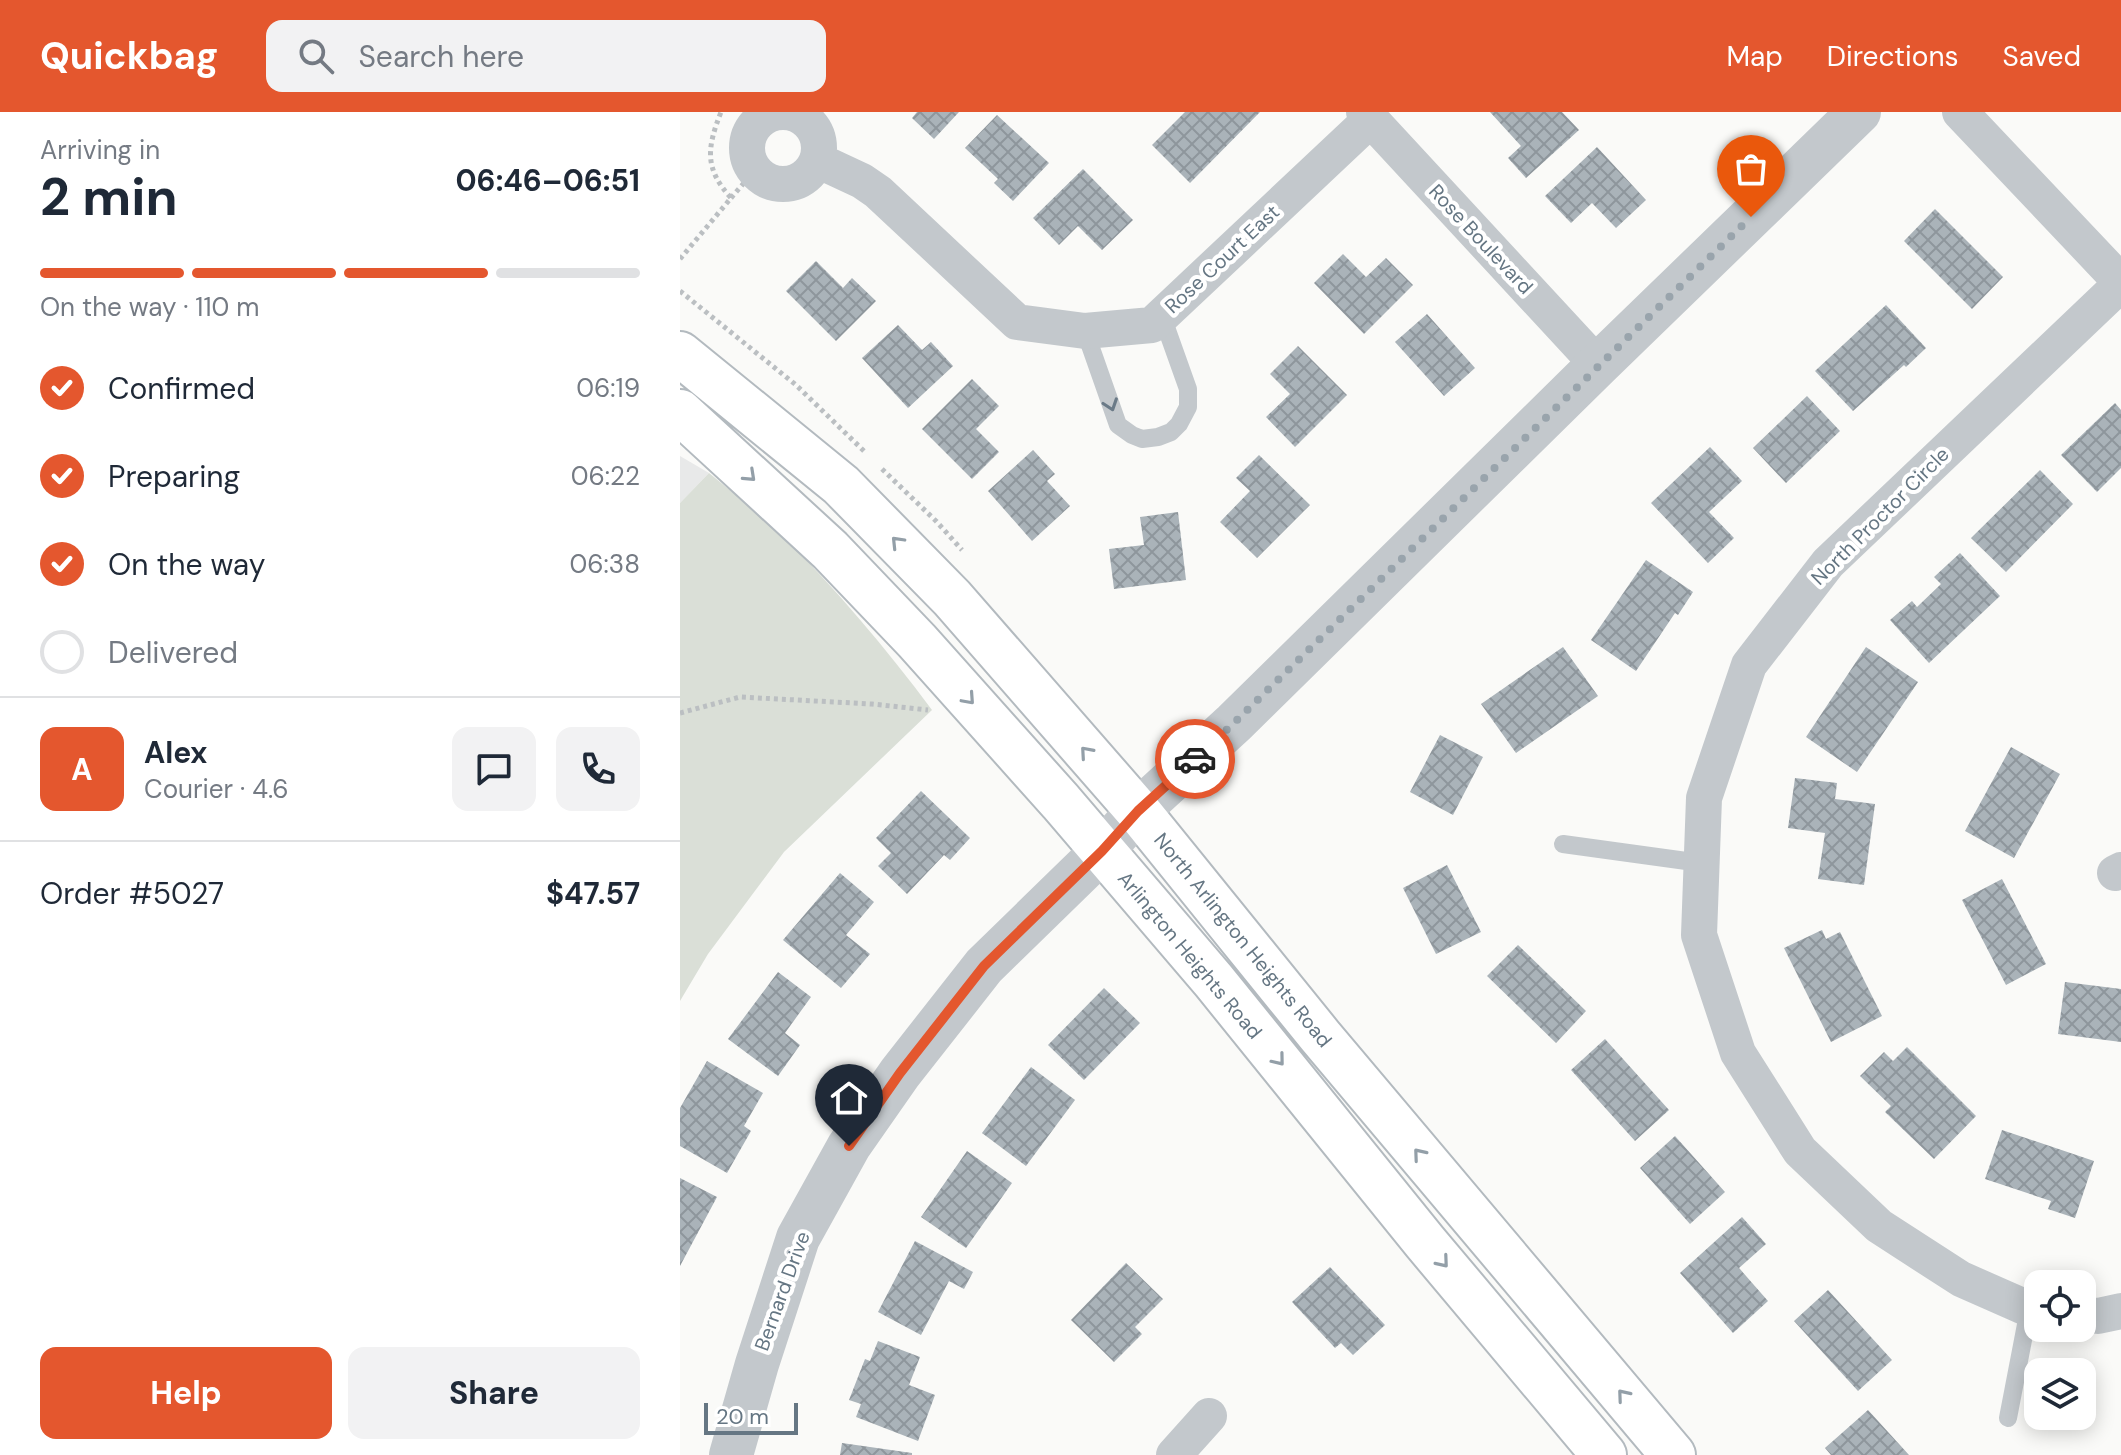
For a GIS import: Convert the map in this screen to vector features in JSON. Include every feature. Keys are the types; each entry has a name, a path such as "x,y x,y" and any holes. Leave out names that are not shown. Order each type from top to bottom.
{"main road":[{"name":"North Arlington Heights Road","path":"680,354 841,485 952,598 1138,811 1320,1036 1673,1455"},
{"name":"Arlington Heights Road","path":"680,412 830,550 938,664 1061,802 1214,981 1425,1242 1604,1455"}],"street":[{"name":"Bernard Drive","path":"731,1455 798,1238 849,1146 900,1073 984,966 1102,851 1138,811 1234,723 1859,112"},
{"path":"1960,112 2121,283"},
{"path":"773,113 791,113 811,125 817,136 817,160 803,178 781,184 770,181 755,170 748,156 747,144 757,123 773,113"},
{"name":"Rose Boulevard","path":"1367,116 1598,365"},
{"name":"Rose Court East","path":"817,160 878,192 1017,322 1085,331 1152,325 1367,116"},
{"name":"North Proctor Circle","path":"2024,1305 1961,1279 1879,1226 1800,1151 1738,1053 1699,935 1704,798 1749,665 1828,563 2121,283"},
{"path":"2096,1316 2121,1311"},
{"path":"1174,1455 1209,1416"}],"lane":[{"path":"1085,331 1118,425 1142,439 1158,437 1171,432 1188,407 1188,389 1162,316"},
{"path":"1563,844 1701,863"},
{"path":"2008,1418 2026,1342"}],"path":[{"path":"721,112 713,134 711,168 719,185 731,198"},
{"path":"680,259 755,170"},
{"path":"680,713 740,697 872,704 933,711"}],"shaded area":[{"path":"680,456 709,473 680,503"},
{"path":"709,473 772,525 820,575 878,641 932,710 784,852 708,954 680,1001 680,503"}],"building":[{"path":"917,112 959,112 934,139 912,118"},
{"path":"1185,112 1260,112 1190,183 1152,145"},
{"path":"1490,112 1562,112 1579,130 1526,178 1508,158 1521,146"},
{"path":"997,115 1049,163 1013,201 994,183 998,179 965,148"},
{"path":"1597,147 1646,200 1616,228 1592,203 1571,223 1545,196"},
{"path":"1083,169 1133,220 1102,250 1078,226 1059,245 1033,218"},
{"path":"1935,209 2003,277 1972,309 1904,241"},
{"path":"1343,254 1366,277 1386,258 1413,285 1364,334 1314,283"},
{"path":"816,261 843,288 852,278 876,301 836,341 786,291"},
{"path":"1886,305 1926,348 1853,411 1815,371"},
{"path":"1427,314 1475,368 1444,396 1395,342"},
{"path":"898,325 922,350 931,342 953,366 908,408 862,358"},
{"path":"1298,346 1347,395 1295,447 1266,417 1290,394 1270,374"},
{"path":"972,379 999,406 976,429 999,452 972,479 922,429"},
{"path":"1807,396 1840,431 1786,483 1753,448"},
{"path":"2115,403 2121,410 2121,468 2097,492 2061,455"},
{"path":"1710,447 1742,481 1709,512 1734,538 1708,563 1651,503"},
{"path":"1033,450 1055,474 1047,481 1070,506 1032,541 988,491"},
{"path":"1259,455 1310,505 1257,558 1220,522 1250,491 1236,478"},
{"path":"2040,470 2073,504 2006,572 1971,538"},
{"path":"1178,512 1186,580 1114,589 1109,549 1144,545 1140,517"},
{"path":"1960,553 2000,596 1929,663 1890,620 1912,601 1917,607 1941,584 1934,577"},
{"path":"1646,560 1693,592 1636,671 1591,640"},
{"path":"1563,647 1598,696 1516,753 1481,704"},
{"path":"1866,647 1918,682 1857,772 1806,737"},
{"path":"1440,735 1483,757 1453,815 1410,792"},
{"path":"2011,747 2060,774 2014,858 1965,831"},
{"path":"1795,778 1837,783 1835,799 1875,804 1864,885 1818,879 1825,833 1788,828"},
{"path":"921,791 970,838 950,860 944,855 907,894 878,866 891,853 876,838"},
{"path":"1447,865 1481,932 1436,954 1403,888"},
{"path":"840,873 874,902 846,935 870,954 841,988 783,940"},
{"path":"2002,879 2046,964 2006,985 1962,900"},
{"path":"1822,930 1826,939 1840,932 1882,1016 1831,1042 1784,948"},
{"path":"1518,945 1586,1011 1556,1043 1487,976"},
{"path":"778,972 811,997 785,1033 800,1045 778,1076 728,1039"},
{"path":"2065,982 2121,989 2121,1042 2058,1034"},
{"path":"1104,988 1140,1023 1084,1080 1048,1045"},
{"path":"1605,1039 1669,1110 1635,1141 1571,1070"},
{"path":"1907,1047 1976,1116 1934,1159 1885,1112 1891,1106 1860,1076 1884,1052 1893,1061"},
{"path":"707,1061 763,1093 744,1126 751,1131 727,1173 680,1146 680,1108"},
{"path":"1031,1067 1075,1100 1026,1166 982,1133"},
{"path":"2002,1130 2094,1161 2075,1218 2048,1209 2051,1201 1985,1179"},
{"path":"1675,1136 1725,1192 1690,1224 1640,1168"},
{"path":"967,1151 1012,1183 966,1248 921,1217"},
{"path":"680,1178 717,1197 680,1266"},
{"path":"1742,1217 1766,1244 1739,1268 1768,1301 1733,1333 1680,1273"},
{"path":"915,1241 973,1272 964,1289 949,1281 921,1335 878,1312"},
{"path":"1126,1263 1163,1299 1135,1327 1142,1334 1114,1362 1071,1320"},
{"path":"1330,1267 1385,1325 1353,1355 1341,1343 1335,1348 1292,1302"},
{"path":"1828,1290 1892,1360 1858,1391 1794,1321"},
{"path":"878,1341 920,1357 909,1385 935,1395 918,1441 856,1417 861,1404 849,1400 865,1359 870,1361"},
{"path":"1868,1410 1909,1455 1831,1455 1825,1448"},
{"path":"842,1443 912,1453 912,1455 840,1455"}],"way so far":[{"path":"1195,759 1751,217"}],"route":[{"path":"849,1146 900,1073 984,966 1102,851 1138,811 1195,759"}]}
